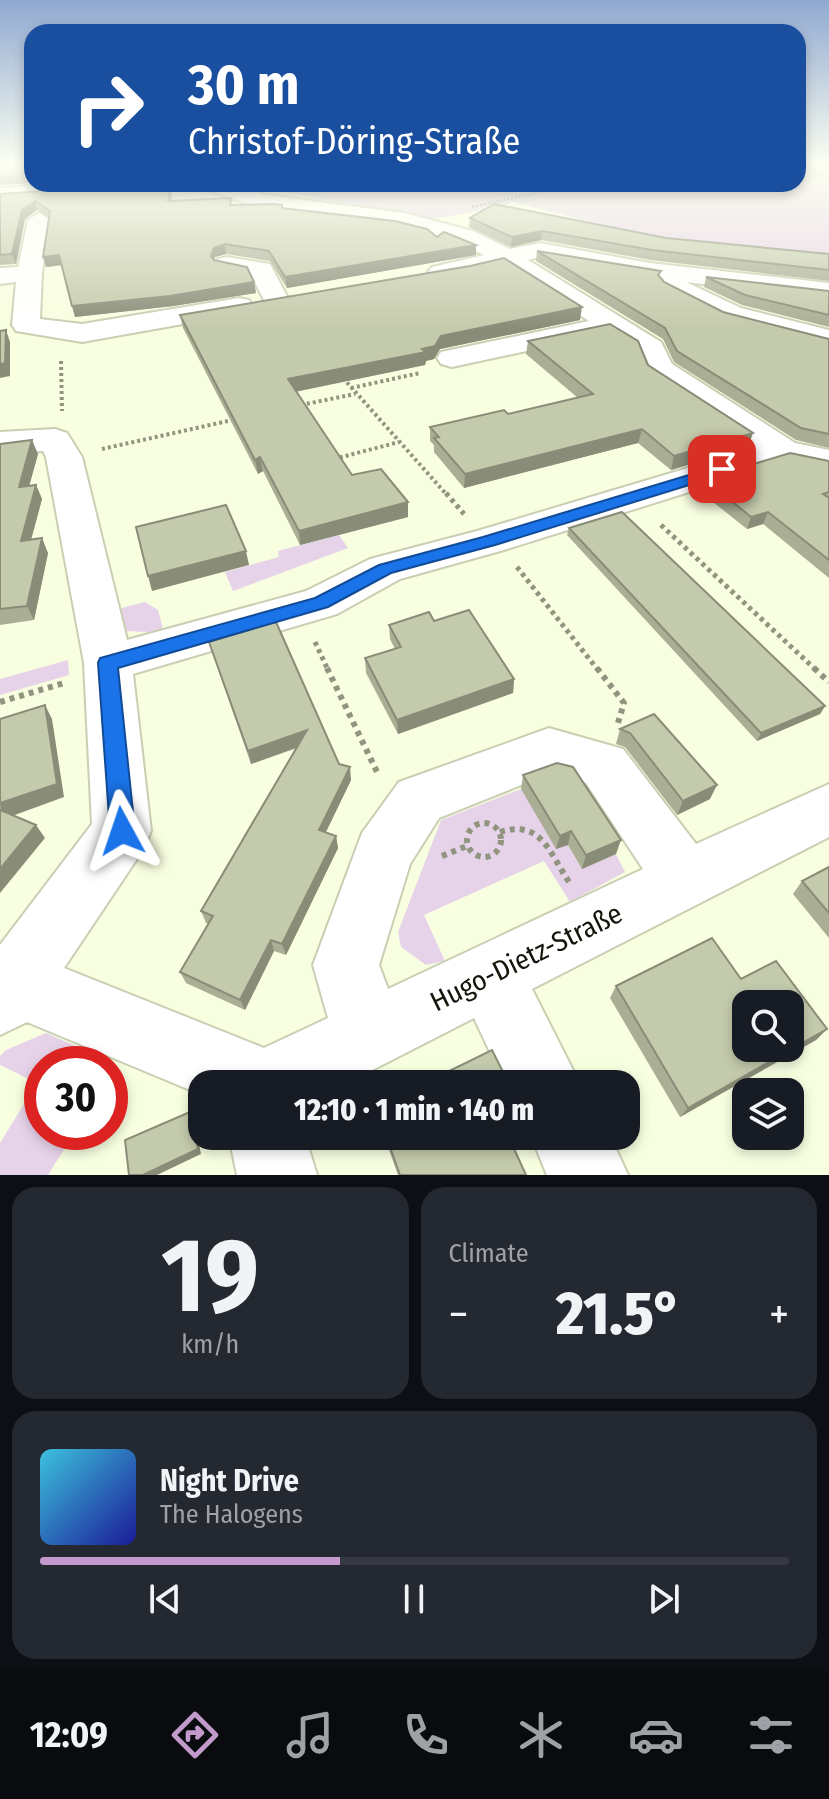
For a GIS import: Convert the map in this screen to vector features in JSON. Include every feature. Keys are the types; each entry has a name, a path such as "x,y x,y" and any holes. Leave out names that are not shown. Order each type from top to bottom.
{"street":[{"path":"39,220 29,273 26,325 82,333 286,298 261,269 227,264"},
{"path":"399,220 465,236 506,257 651,348 658,369 783,451 829,461"},
{"path":"421,276 540,250 650,270 829,291"},
{"path":"650,270 681,292 731,314 829,339"},
{"path":"0,276 29,273"},
{"path":"452,358 613,324"},
{"path":"9,441 55,440 64,457 90,672 122,831 7,992 201,1070"},
{"path":"90,672 321,603 385,569 492,540 783,451"},
{"path":"368,1035 346,965 383,853 419,800 549,750 604,765 685,880"},
{"name":"Hugo-Dietz-Straße","path":"305,1070 368,1035 829,809"},
{"path":"489,975 536,1070"},
{"path":"272,1150 277,1175"},
{"path":"576,1150 588,1175"}],"path":[{"path":"410,222 419,220"},
{"path":"9,441 62,411 61,352 82,333"},
{"path":"351,388 437,369 452,358"},
{"path":"340,376 492,540 624,703 604,765"},
{"path":"294,407 355,394"},
{"path":"64,457 248,417"},
{"path":"333,459 399,442"},
{"path":"631,497 829,682"},
{"path":"300,608 403,824"},
{"path":"0,702 90,672"},
{"path":"489,823 500,832 502,846 493,855 478,856 467,846 466,833 475,824 489,823"},
{"path":"500,832 527,826 535,832 595,923"}],"shaded area":[{"path":"582,220 829,220 829,256 649,237"},
{"path":"339,535 348,548 233,591 225,572 279,557 278,551"},
{"path":"145,602 158,610 164,633 126,631 115,622 114,610"},
{"path":"68,660 69,675 0,695 0,679"},
{"path":"521,789 568,845 582,869 616,854 625,872 570,902 544,861 424,915 445,961 426,965 401,947 398,932 441,820"},
{"path":"46,1033 76,1046 24,1046 24,1077 0,1065 0,1056 6,1050"},
{"path":"24,1104 24,1150 64,1150 48,1175 0,1175 0,1143"}],"building":[{"path":"0,220 20,220 12,254 0,255"},
{"path":"49,220 385,220 427,229 437,237 444,232 476,245 285,277 269,251 225,244 214,248 211,256 214,260 247,267 254,282 170,296 72,306 59,255 43,257"},
{"path":"474,220 574,220 666,238 829,254 829,270 652,250 542,231 512,237"},
{"path":"537,251 661,271 658,275 664,282 723,312 829,339 829,434 801,428 677,351 665,328"},
{"path":"504,258 582,307 441,336 435,346 422,349 426,352 288,379 352,475 381,469 408,502 299,531 260,457 255,460 180,315"},
{"path":"706,277 829,291 829,315 745,295"},
{"path":"610,324 638,341 648,365 753,433 674,456 642,429 465,474 434,438 439,437 430,427 504,410 508,414 593,394 528,341"},
{"path":"6,330 5,363 0,364 0,331"},
{"path":"32,440 19,487 36,485 21,541 42,538 27,606 0,609 0,444"},
{"path":"790,453 829,461 829,492 823,494 829,498 829,560 768,512 751,517 701,480"},
{"path":"226,505 246,551 148,576 136,527"},
{"path":"622,512 825,706 761,733 569,528"},
{"path":"469,610 514,679 397,720 365,658 401,647 389,625 429,612 434,621"},
{"path":"276,622 339,764 350,767 319,830 336,836 282,944 271,940 240,1000 180,972 213,916 201,911 307,730 248,751 209,642"},
{"path":"45,705 57,784 0,803 0,719"},
{"path":"654,714 717,785 683,801 630,733 620,729"},
{"path":"557,763 573,767 621,840 586,855 571,831 560,836 523,775"},
{"path":"0,810 36,825 0,869"},
{"path":"829,867 829,913 802,881"},
{"path":"712,938 741,979 776,961 798,990 732,990 732,1062 769,1062 741,1078 732,1078 732,1083 688,1108 616,986"},
{"path":"804,998 827,1029 804,1042"},
{"path":"492,1050 502,1070 451,1070"},
{"path":"188,1113 188,1150 196,1150 143,1175 129,1175 128,1139"},
{"path":"391,1150 515,1150 526,1175 400,1175"}],"route":[{"path":"122,831 108,663 321,603 385,569 489,541 722,469"}]}
